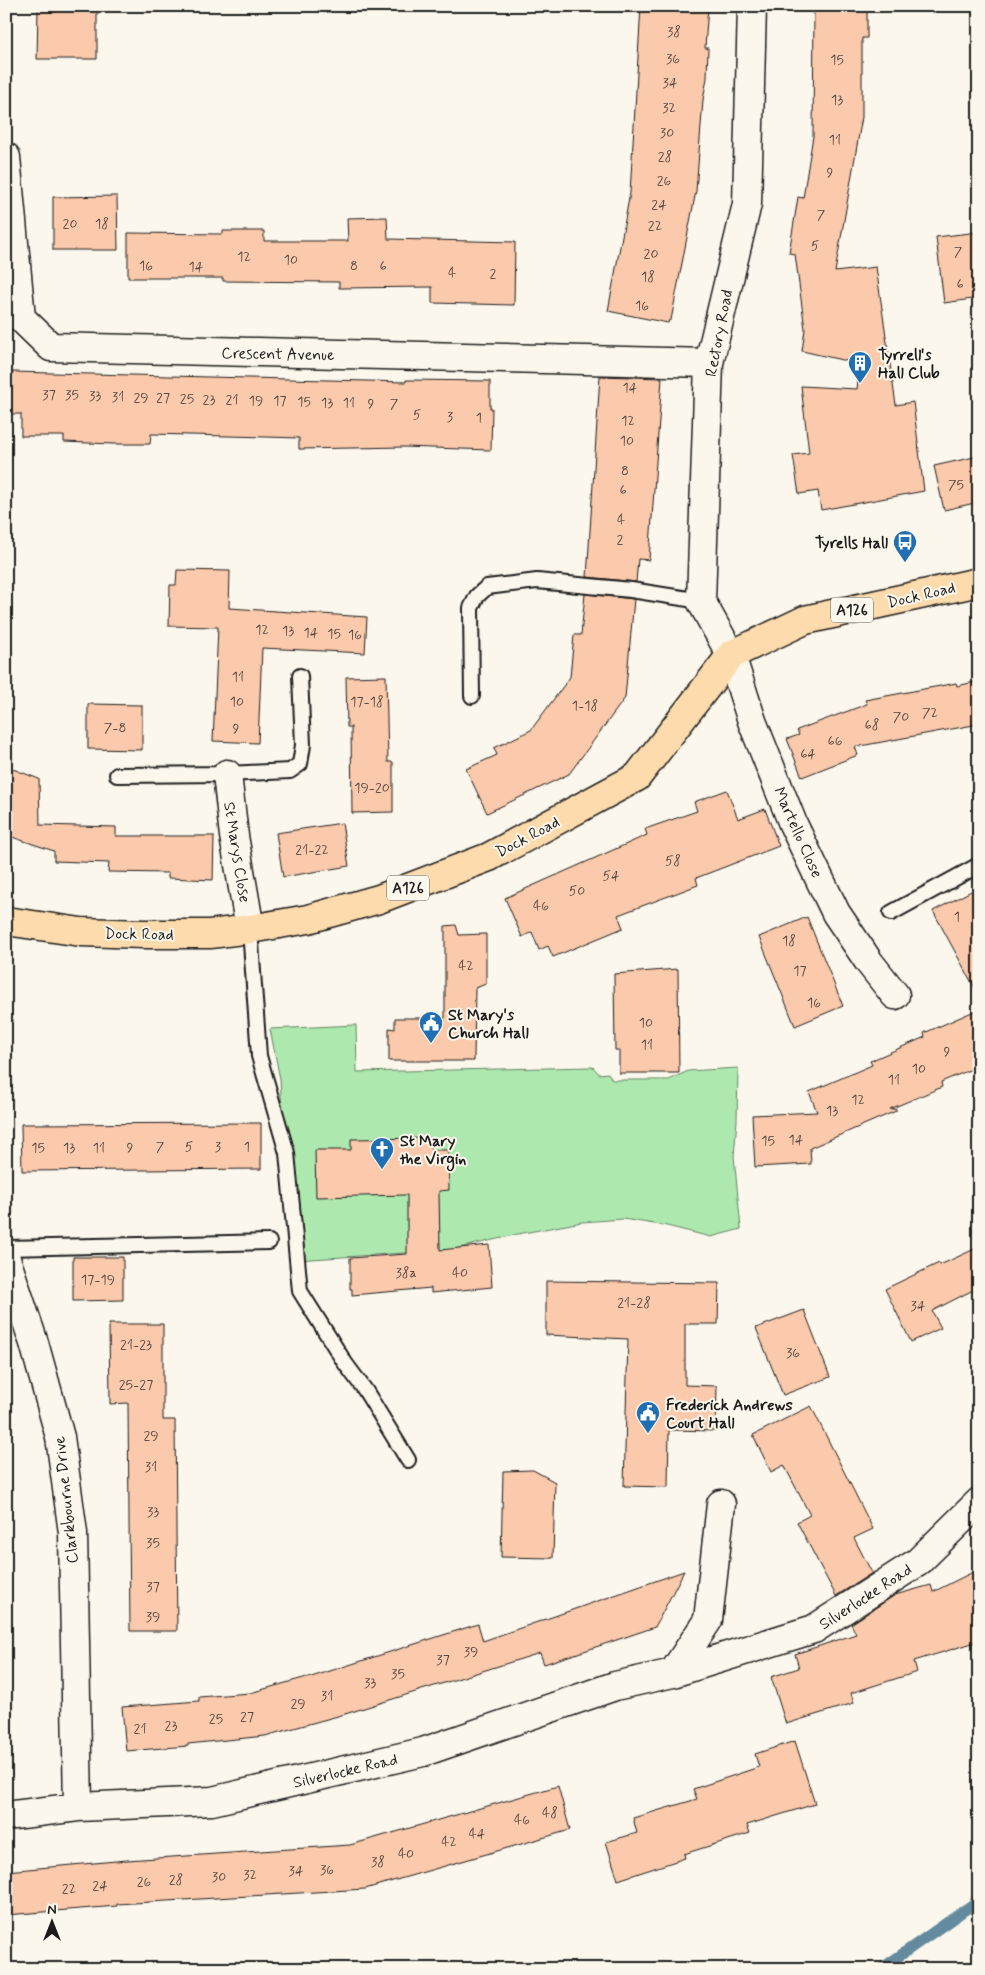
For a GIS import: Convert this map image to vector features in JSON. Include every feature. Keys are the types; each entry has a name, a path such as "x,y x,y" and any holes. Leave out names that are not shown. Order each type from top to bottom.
{"main road":[{"name":"Dock Road","path":"6,921 80,932 210,934 250,930 308,919 379,899 489,857 637,777 730,655 805,620 979,582"}],"street":[{"name":"Rectory Road","path":"701,601 709,363 747,204 752,6"},
{"name":"Crescent Avenue","path":"6,157 21,318 51,347 709,363"},
{"path":"701,601 730,655"},
{"name":"Martello Close","path":"730,655 752,721 792,824 836,913 869,962 895,995"},
{"name":"St Marys Close","path":"227,774 234,836 250,930"},
{"name":"Clarkbourne Drive","path":"6,1260 34,1343 60,1437 73,1533 78,1807"},
{"name":"Silverlocke Road","path":"6,1816 78,1807 212,1801 423,1752 615,1686 673,1673 814,1629 918,1562 979,1502"},
{"path":"673,1673 708,1620 721,1504"}],"lane":[{"path":"472,696 471,608 477,596 488,586 537,580 631,590 701,601"},
{"path":"117,776 290,771 300,764 303,745 300,676"},
{"path":"891,913 979,865"},
{"path":"250,930 259,1056 287,1153 300,1291 408,1460"},
{"path":"6,1248 269,1242"}],"green space":[{"path":"356,1025 357,1072 593,1067 599,1074 608,1073 612,1080 669,1080 688,1071 738,1068 734,1156 741,1229 711,1237 667,1226 623,1219 582,1222 518,1234 451,1250 296,1260 289,1224 280,1079 270,1029"}],"building":[{"path":"38,6 97,6 97,59 37,59"},
{"path":"641,6 708,6 705,48 708,48 707,78 703,100 696,191 671,320 668,323 608,311 630,193"},
{"path":"814,6 867,6 867,38 862,38 862,117 835,272 876,267 896,405 913,402 924,491 821,510 818,491 799,494 793,455 809,453 801,386 857,389 860,364 802,351 805,329 795,254 789,253 798,197 803,198 813,136"},
{"path":"117,196 118,250 53,250 53,197"},
{"path":"387,217 388,239 515,242 514,305 432,303 432,287 339,288 339,282 223,281 223,278 128,278 128,233 223,234 223,231 264,231 264,241 348,241 347,218"},
{"path":"979,232 979,298 944,303 936,237"},
{"path":"12,372 406,382 406,380 490,381 490,408 492,408 491,450 404,447 299,449 299,438 267,437 151,434 150,444 113,444 64,442 64,436 21,436 21,414 11,414"},
{"path":"600,376 662,378 649,560 638,559 636,582 587,577"},
{"path":"979,456 979,502 944,510 934,466"},
{"path":"177,570 230,571 229,608 367,617 365,653 262,648 258,743 213,741 218,627 169,626 170,585 176,585"},
{"path":"585,594 634,599 625,698 569,774 487,813 466,769 497,755 494,748 531,730 570,677 574,635 581,635"},
{"path":"386,676 388,762 393,762 393,812 352,813 351,727 347,727 346,677"},
{"path":"979,681 979,724 855,747 858,755 802,777 787,739 799,735 797,730 867,704 865,700 956,683 957,686"},
{"path":"88,704 142,705 142,750 88,749"},
{"path":"13,769 39,779 40,825 116,827 116,836 214,836 213,880 168,878 168,873 108,872 109,863 54,861 54,851 6,835 6,787"},
{"path":"727,790 738,819 765,809 779,846 696,878 698,885 618,915 623,928 553,957 548,946 539,950 532,932 522,937 505,898 647,835 645,829 697,811 694,802"},
{"path":"342,823 349,866 283,877 276,833"},
{"path":"979,887 979,996 933,911"},
{"path":"807,917 843,1006 795,1026 759,937"},
{"path":"456,925 459,935 486,934 486,984 475,988 474,1061 389,1061 389,1028 395,1029 395,1018 445,1018 445,926"},
{"path":"678,969 679,1073 619,1073 619,1050 615,1050 614,974"},
{"path":"979,1009 979,1066 941,1082 942,1087 890,1109 896,1109 896,1111 810,1148 811,1164 755,1167 752,1115 817,1112 809,1092 872,1065 870,1061 925,1037 924,1033"},
{"path":"261,1123 261,1169 22,1171 21,1124"},
{"path":"430,1138 431,1150 448,1150 449,1190 439,1191 440,1250 489,1245 492,1287 431,1293 431,1288 352,1295 352,1289 350,1289 350,1258 407,1254 407,1195 316,1197 315,1150 351,1150 351,1139"},
{"path":"979,1247 979,1287 932,1311 941,1328 911,1342 885,1289 939,1263 940,1265"},
{"path":"73,1257 123,1257 123,1300 73,1301"},
{"path":"546,1281 719,1283 718,1324 685,1324 685,1385 717,1386 716,1431 669,1430 668,1487 624,1486 628,1339 546,1335"},
{"path":"804,1310 830,1377 783,1395 756,1328"},
{"path":"109,1324 163,1324 163,1420 175,1420 177,1631 130,1631 128,1403 110,1404"},
{"path":"811,1406 873,1529 854,1538 872,1573 836,1596 797,1522 810,1515 784,1465 771,1472 753,1435"},
{"path":"533,1470 555,1482 553,1558 501,1557 503,1471"},
{"path":"979,1569 979,1641 914,1661 917,1672 851,1693 854,1703 786,1724 771,1677 799,1668 795,1654 856,1634 851,1624 895,1595 931,1585 933,1592"},
{"path":"684,1571 655,1627 544,1664 540,1653 345,1714 265,1736 188,1744 188,1746 126,1751 122,1707 199,1701 199,1697 250,1693 308,1678 478,1624 483,1641"},
{"path":"795,1741 815,1804 747,1825 750,1833 684,1854 685,1858 618,1880 606,1842 637,1833 633,1818 697,1799 693,1789 759,1767 755,1754"},
{"path":"558,1786 570,1830 365,1889 117,1904 117,1906 6,1915 6,1871 127,1860 350,1845"}],"waterway":[{"path":"881,1969 979,1900"}],"place":[{"name":"Tyrrell's Hall Club","path":"860,384"},
{"name":"Tyrells Hall","path":"905,563"},
{"name":"St Mary's Church Hall","path":"431,1044"},
{"name":"St Mary the Virgin","path":"382,1170"},
{"name":"Frederick Andrews Court Hall","path":"648,1434"}]}
